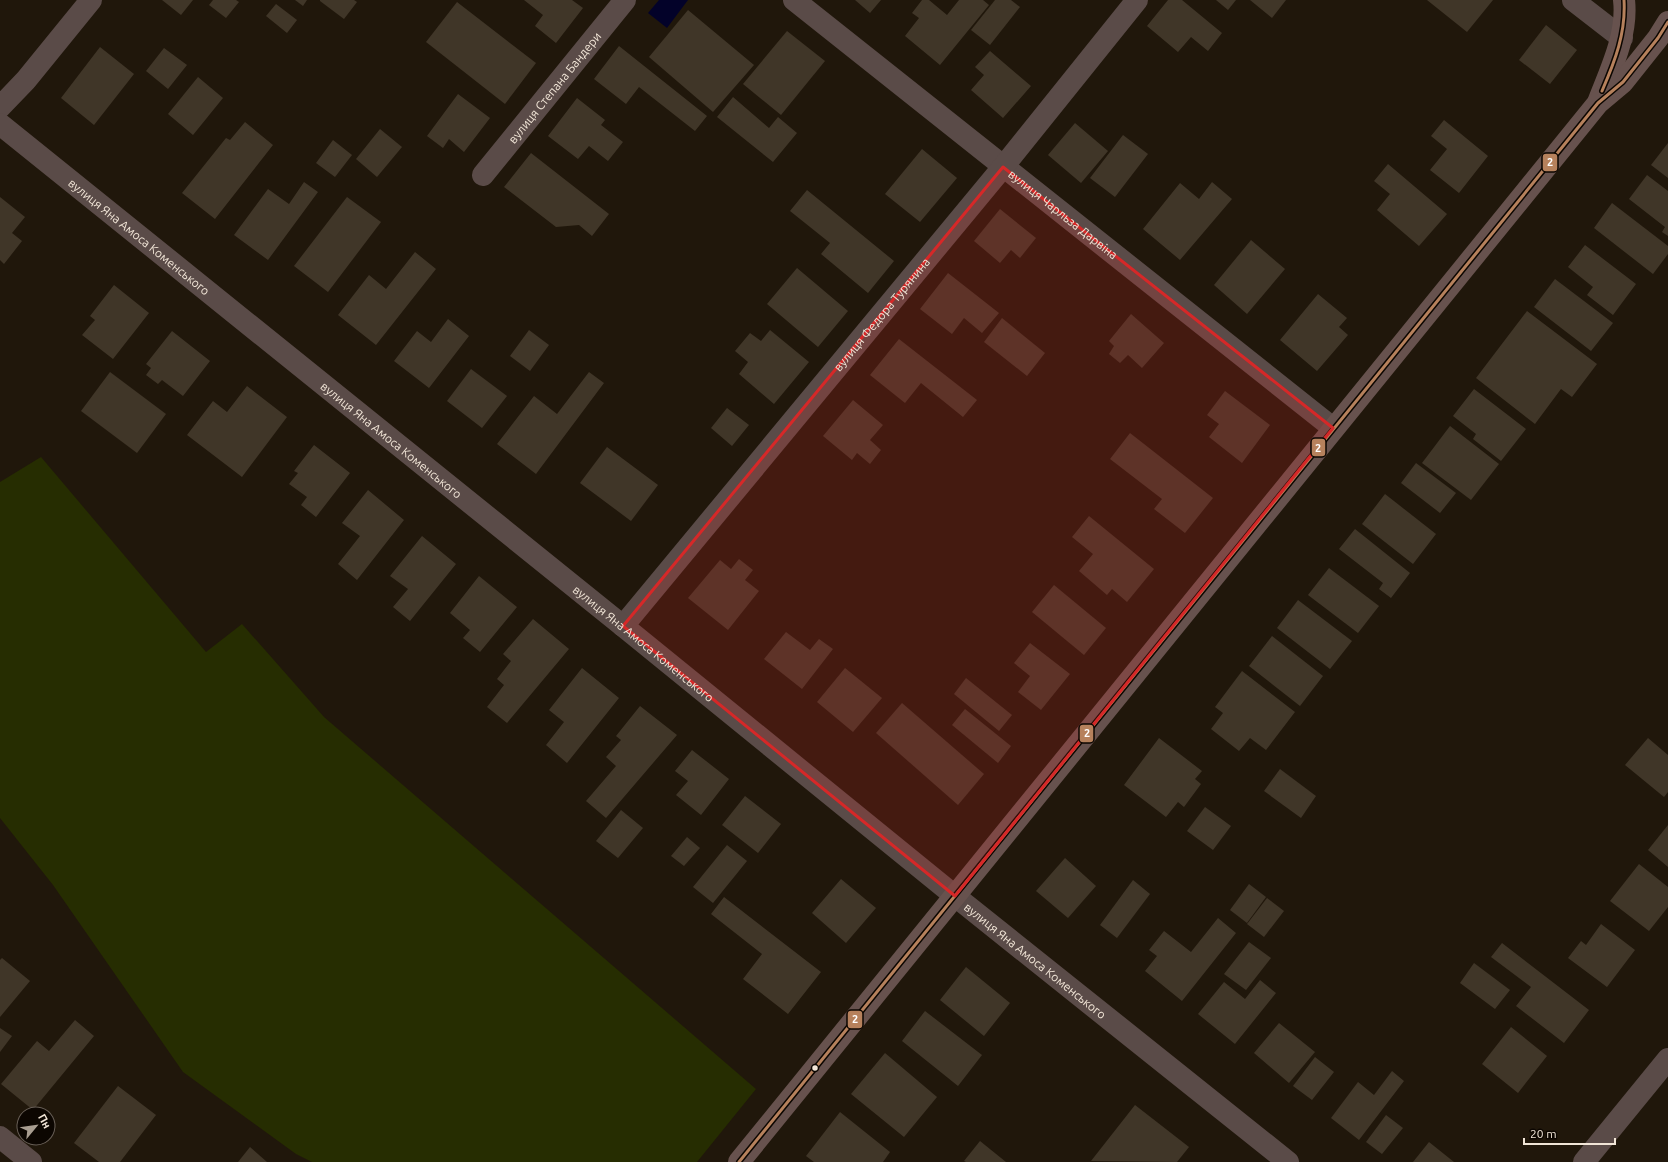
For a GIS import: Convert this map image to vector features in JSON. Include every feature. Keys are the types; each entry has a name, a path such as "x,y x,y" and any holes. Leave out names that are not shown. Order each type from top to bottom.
{"main road":[{"path":"1598,103 1622,38 1625,6 1624,0"},
{"path":"739,1162 1333,428 1598,103 1623,82 1658,38 1668,22"}],"street":[{"path":"0,107 26,80 91,0"},
{"name":"вулиця Степана Бандери","path":"483,174 625,0"},
{"name":"вулиця Чарльза Дарвіна","path":"794,0 1333,428"},
{"name":"вулиця Федора Турянина","path":"623,626 1003,167 1137,0"},
{"path":"1573,0 1622,38"},
{"name":"вулиця Яна Амоса Коменського","path":"0,124 623,626 954,896 1288,1162"},
{"path":"1584,1162 1668,1058"},
{"path":"0,1137 30,1162"}],"highlighted area":[{"path":"1003,167 1333,428 955,896 623,626"}],"green space":[{"path":"41,457 206,652 242,624 324,717 756,1089 697,1162 312,1162 296,1154 183,1072 53,885 0,818 0,482"}],"water":[{"path":"659,0 688,0 667,28 648,13"}],"building":[{"path":"162,0 193,0 181,15"},
{"path":"213,0 236,0 239,2 226,18 209,5"},
{"path":"295,0 307,0 303,6"},
{"path":"320,0 354,0 357,2 344,19"},
{"path":"524,0 572,0 583,8 556,43 535,26 543,15"},
{"path":"855,0 881,0 870,13"},
{"path":"922,0 929,0 947,15 959,0 983,0 989,5 940,65 905,36 919,18 912,13"},
{"path":"995,0 1011,0 1020,7 990,45 971,30"},
{"path":"1168,0 1182,0 1222,33 1208,51 1191,37 1178,52 1147,26"},
{"path":"1216,0 1236,0 1228,10"},
{"path":"1250,0 1286,0 1272,18"},
{"path":"1427,0 1493,0 1467,32"},
{"path":"457,2 536,63 505,104 426,42"},
{"path":"276,4 297,20 287,33 266,16"},
{"path":"688,10 754,65 713,112 649,57"},
{"path":"1546,25 1577,50 1550,84 1519,60"},
{"path":"787,31 825,61 781,115 743,84"},
{"path":"619,46 707,116 695,131 639,87 626,104 594,79"},
{"path":"100,47 134,74 94,125 61,98"},
{"path":"164,48 187,65 168,89 146,71"},
{"path":"990,51 1031,86 1003,118 971,90 984,75 975,67"},
{"path":"198,77 223,98 193,135 168,114"},
{"path":"458,94 490,118 464,152 449,139 443,148 427,136"},
{"path":"733,97 769,128 778,117 797,133 773,162 717,117"},
{"path":"577,98 605,120 601,125 623,142 608,161 589,146 578,159 548,136"},
{"path":"1444,120 1488,156 1459,193 1430,170 1447,149 1431,136"},
{"path":"245,122 273,145 215,219 182,193 226,138 230,140"},
{"path":"1075,123 1108,151 1081,183 1048,155"},
{"path":"380,129 402,147 377,177 356,159"},
{"path":"1123,135 1148,154 1115,197 1090,178"},
{"path":"333,140 352,155 335,177 316,163"},
{"path":"1668,143 1668,178 1651,165"},
{"path":"922,149 957,178 920,222 885,194"},
{"path":"531,153 609,214 592,236 579,225 556,227 504,187"},
{"path":"1388,164 1447,214 1419,246 1377,210 1390,194 1374,181"},
{"path":"1647,175 1668,191 1668,236 1662,232 1665,227 1629,199"},
{"path":"304,182 318,192 268,260 234,235 268,189 289,204"},
{"path":"1212,182 1232,199 1180,260 1143,229 1180,183 1199,199"},
{"path":"807,190 894,261 868,293 821,254 830,243 790,211"},
{"path":"0,197 25,217 12,233 22,241 4,264 0,260"},
{"path":"347,197 381,222 328,292 294,266"},
{"path":"1612,203 1668,246 1668,254 1653,274 1594,228"},
{"path":"1000,209 1036,238 1020,258 1011,250 1000,263 974,241"},
{"path":"1251,240 1285,269 1247,314 1214,285"},
{"path":"1585,245 1636,284 1613,315 1587,295 1593,287 1568,267"},
{"path":"415,252 436,269 376,345 338,315 369,275 386,289"},
{"path":"797,268 848,311 818,347 767,304"},
{"path":"948,273 999,313 982,333 964,318 952,334 920,309"},
{"path":"1555,279 1613,323 1591,351 1534,307"},
{"path":"114,285 149,313 113,359 82,335 95,320 90,316"},
{"path":"1318,294 1347,318 1339,327 1348,335 1317,371 1280,340"},
{"path":"1527,311 1597,364 1572,397 1561,389 1535,424 1476,378"},
{"path":"1131,314 1164,343 1142,368 1128,355 1120,363 1109,354 1114,346 1109,341"},
{"path":"1002,318 1045,353 1027,376 984,342"},
{"path":"448,319 469,336 429,388 394,361 417,331 431,342"},
{"path":"529,330 549,345 530,371 510,356"},
{"path":"770,330 809,362 774,404 739,374 748,362 735,351 750,333 761,341"},
{"path":"172,331 210,361 183,396 162,380 158,384 146,375 151,368 146,364"},
{"path":"899,339 977,400 963,417 921,383 905,403 870,375"},
{"path":"471,369 507,396 482,428 447,401"},
{"path":"110,372 166,414 137,453 81,411"},
{"path":"589,372 604,383 536,474 497,444 534,396 557,414"},
{"path":"247,386 287,417 242,477 187,435 213,401 227,412"},
{"path":"1474,389 1526,429 1501,461 1473,439 1476,434 1453,416"},
{"path":"1225,391 1270,425 1242,463 1209,437 1219,424 1207,415"},
{"path":"853,400 883,425 870,440 881,450 870,464 857,453 852,460 823,436"},
{"path":"727,408 749,425 732,446 711,428"},
{"path":"1450,426 1499,464 1471,500 1422,463"},
{"path":"1130,433 1213,498 1185,533 1154,509 1162,499 1110,459"},
{"path":"314,445 350,473 316,517 301,505 307,497 289,484 298,473 294,471"},
{"path":"607,447 658,485 631,521 580,483"},
{"path":"1416,463 1456,493 1440,513 1401,483"},
{"path":"368,490 404,520 357,580 338,564 360,536 342,523"},
{"path":"1385,494 1436,534 1413,564 1362,524"},
{"path":"1089,516 1154,569 1127,602 1112,589 1107,595 1079,571 1093,554 1072,537"},
{"path":"1355,529 1410,573 1391,598 1379,589 1383,583 1339,549"},
{"path":"422,536 456,564 410,621 393,607 408,589 390,576"},
{"path":"739,559 753,570 745,580 759,591 728,630 688,598 720,560 731,569"},
{"path":"1329,568 1379,606 1358,633 1308,595"},
{"path":"479,576 517,607 480,652 463,638 470,630 450,613"},
{"path":"1054,585 1106,628 1084,655 1032,612"},
{"path":"1298,600 1352,641 1330,669 1277,628"},
{"path":"533,619 569,649 507,723 487,707 504,685 497,679 511,661 503,654"},
{"path":"786,632 810,650 819,639 833,649 802,689 764,659"},
{"path":"1272,636 1323,676 1300,706 1249,666"},
{"path":"1030,643 1070,674 1041,710 1018,692 1030,676 1014,663"},
{"path":"582,668 619,698 567,763 546,745 564,722 549,710"},
{"path":"845,668 882,698 853,732 817,702"},
{"path":"1242,671 1295,712 1266,750 1250,738 1239,751 1211,729 1223,713 1215,707"},
{"path":"966,678 1012,715 999,731 954,694"},
{"path":"902,703 984,774 958,805 876,733"},
{"path":"640,706 677,735 606,818 586,801 616,766 606,757 621,740 616,736"},
{"path":"965,709 1011,746 998,763 952,725"},
{"path":"1159,738 1202,771 1195,779 1201,784 1184,807 1178,802 1166,817 1124,785"},
{"path":"1648,738 1668,755 1668,792 1664,797 1625,765"},
{"path":"692,750 729,779 701,815 676,795 688,781 675,771"},
{"path":"1280,769 1316,796 1301,818 1264,791"},
{"path":"745,796 781,824 758,853 722,825"},
{"path":"1205,807 1231,826 1213,850 1187,831"},
{"path":"621,810 643,828 618,858 596,841"},
{"path":"1668,825 1668,867 1648,850"},
{"path":"687,837 700,848 684,866 671,856"},
{"path":"727,845 747,861 713,903 693,887"},
{"path":"1065,858 1096,886 1068,918 1036,891"},
{"path":"1639,864 1668,887 1668,907 1649,931 1610,901"},
{"path":"841,879 876,908 846,943 812,913"},
{"path":"1133,880 1150,894 1117,938 1100,925"},
{"path":"1249,884 1266,897 1247,923 1230,910"},
{"path":"724,897 821,972 788,1014 743,979 762,954 711,914"},
{"path":"1267,898 1284,911 1264,937 1247,924"},
{"path":"1218,918 1236,933 1182,1001 1145,971 1157,956 1149,950 1164,931 1191,952"},
{"path":"1601,924 1635,950 1607,987 1568,958 1581,941 1586,945"},
{"path":"1249,942 1271,958 1246,990 1224,974"},
{"path":"1502,943 1589,1010 1564,1043 1516,1006 1531,987 1491,957"},
{"path":"2,958 30,981 0,1017 0,960"},
{"path":"1474,963 1510,990 1495,1009 1460,983"},
{"path":"966,967 1010,1003 984,1036 940,1000"},
{"path":"1260,980 1276,993 1235,1044 1198,1014 1224,982 1245,999"},
{"path":"925,1011 982,1055 958,1086 902,1041"},
{"path":"75,1020 94,1036 36,1106 28,1106 1,1084 37,1041 49,1051"},
{"path":"1279,1023 1315,1052 1289,1083 1254,1053"},
{"path":"1511,1027 1547,1056 1518,1093 1482,1064"},
{"path":"0,1028 12,1036 0,1052"},
{"path":"885,1053 937,1097 904,1137 851,1094"},
{"path":"1315,1057 1334,1072 1312,1100 1293,1086"},
{"path":"1392,1071 1404,1081 1359,1140 1331,1118 1358,1082 1374,1095"},
{"path":"118,1086 156,1115 120,1162 99,1162 74,1143"},
{"path":"1135,1105 1189,1147 1177,1162 1091,1161"},
{"path":"840,1112 890,1152 883,1162 814,1162 806,1156"},
{"path":"1386,1115 1403,1128 1382,1154 1366,1142"},
{"path":"980,1141 1006,1162 964,1161"},
{"path":"1429,1142 1454,1162 1413,1162"},
{"path":"250,1147 267,1162 238,1162"}],"transit line":[{"name":"2","path":"1602,91 1619,47 1623,24 1624,0"},
{"name":"2","path":"739,1162 1598,103 1623,82 1658,38 1668,22"}]}
